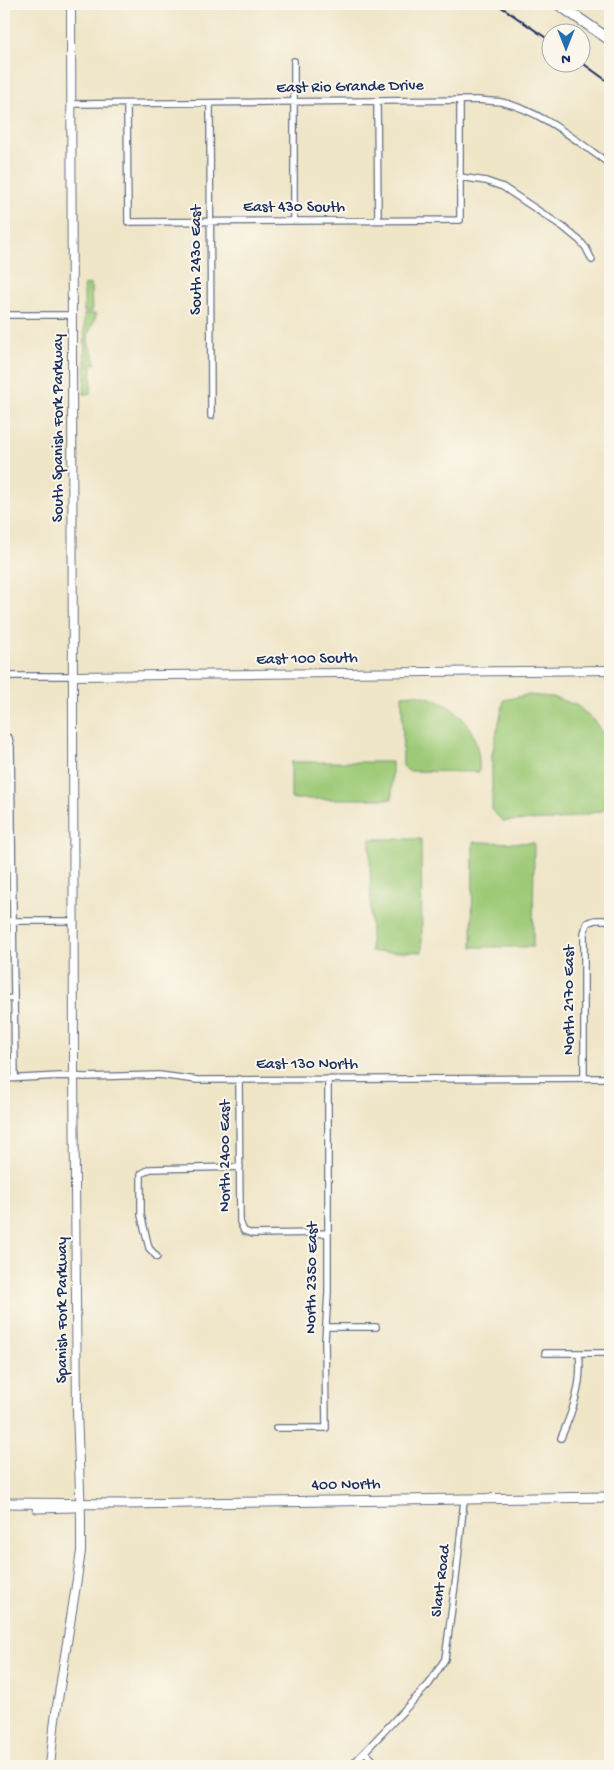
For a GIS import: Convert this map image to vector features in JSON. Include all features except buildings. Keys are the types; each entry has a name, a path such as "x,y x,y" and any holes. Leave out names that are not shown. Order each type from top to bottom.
{"highway":[{"path":"558,4 610,40"}],"main road":[{"name":"400 North","path":"4,1503 63,1502 81,1504 610,1497"},
{"name":"400 North","path":"4,1509 64,1508 81,1504"}],"street":[{"name":"South Spanish Fork Parkway","path":"71,4 75,852"},
{"path":"294,61 294,221"},
{"name":"East Rio Grande Drive","path":"72,104 460,100 500,102 522,108 542,117 610,164"},
{"path":"460,100 460,178 486,181 503,187 580,240 592,260"},
{"path":"377,101 378,221"},
{"name":"South 2430 East","path":"210,103 212,222 211,416"},
{"name":"East 430 South","path":"127,104 128,222 460,220 460,178"},
{"path":"4,315 72,315"},
{"name":"East 100 South","path":"4,676 610,670"},
{"path":"6,737 11,747 14,1077"},
{"path":"4,828 12,828"},
{"name":"Spanish Fork Parkway","path":"50,1766 55,1719 81,1551 75,1077 75,852"},
{"name":"North 2170 East","path":"584,1078 584,933 586,923 595,920 610,920"},
{"path":"4,921 74,921"},
{"path":"4,998 14,998"},
{"name":"East 130 North","path":"4,1079 14,1077 159,1075 197,1080 610,1078"},
{"name":"North 2400 East","path":"240,1079 240,1222 244,1231 253,1234 328,1233"},
{"name":"North 2350 East","path":"276,1428 326,1428 328,1079"},
{"path":"157,1256 149,1248 142,1215 142,1174 150,1170 240,1167"},
{"path":"326,1327 376,1327"},
{"path":"545,1353 610,1353"},
{"path":"561,1438 580,1384 579,1353"},
{"name":"Slant Road","path":"351,1766 429,1684 442,1664 448,1646 464,1500"},
{"path":"365,1752 379,1766"}],"green space":[{"path":"84,284 91,285 92,312 84,312"},
{"path":"84,314 96,314 88,337 96,364 85,364"},
{"path":"85,366 92,366 91,394 84,394"},
{"path":"415,694 443,703 464,720 476,742 479,756 479,772 408,771 403,766 402,695"},
{"path":"527,695 553,697 578,706 596,723 610,746 610,809 559,820 503,821 492,811 492,754 504,700"},
{"path":"291,762 392,762 392,799 291,799"},
{"path":"370,839 421,839 422,952 371,952"},
{"path":"473,842 534,843 533,947 472,947"}],"railway":[{"path":"497,4 542,35"},
{"path":"592,70 610,83"}]}
